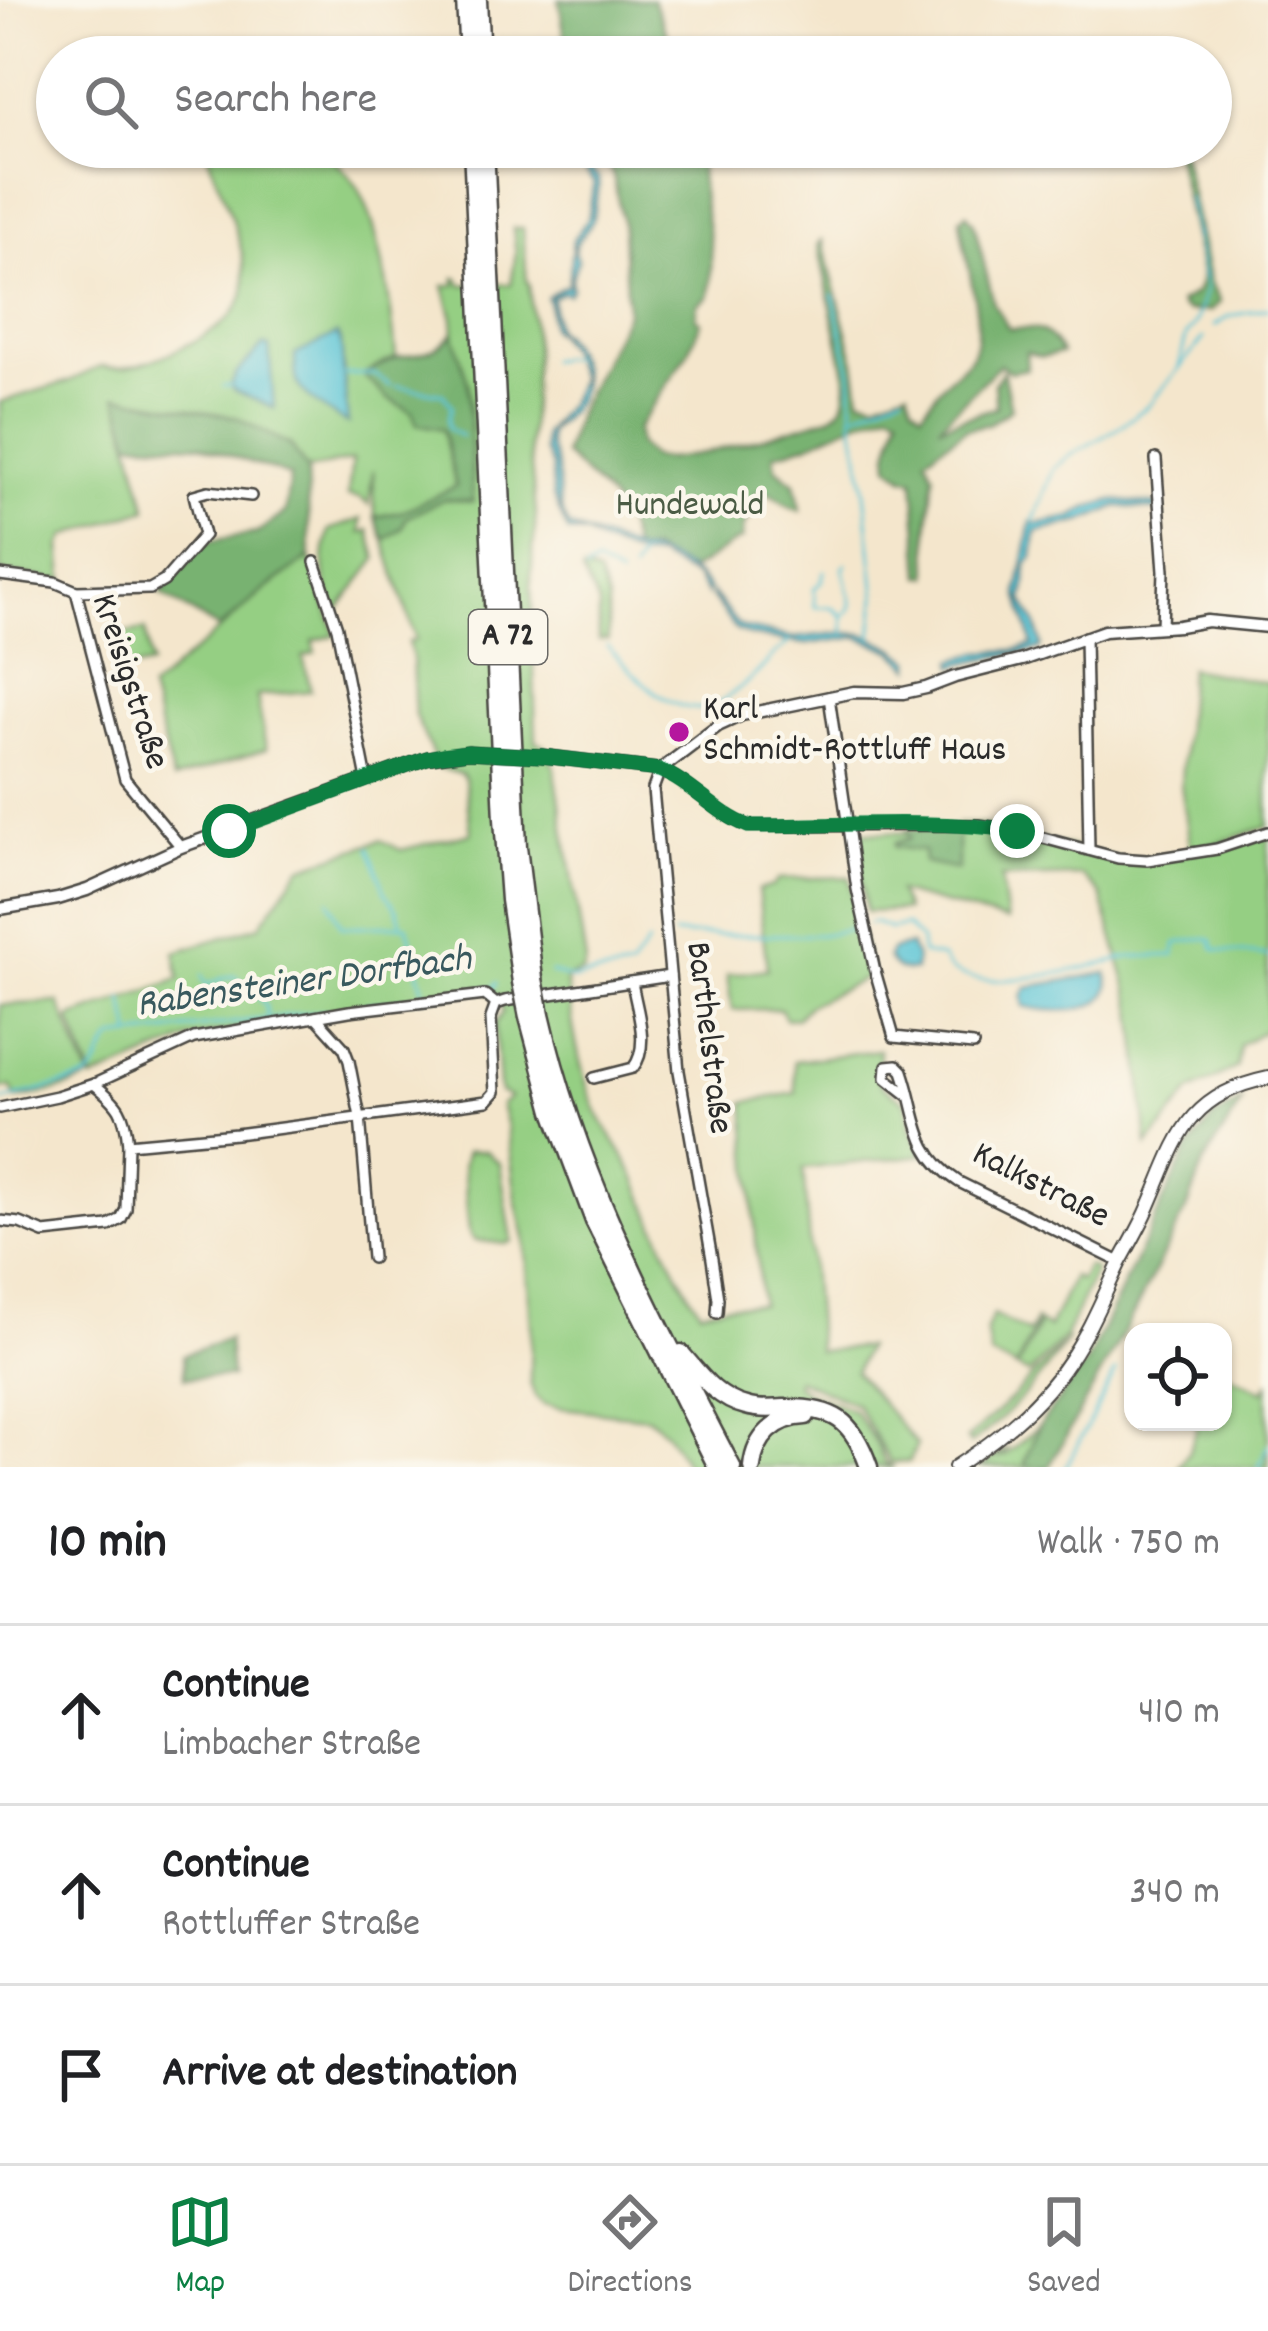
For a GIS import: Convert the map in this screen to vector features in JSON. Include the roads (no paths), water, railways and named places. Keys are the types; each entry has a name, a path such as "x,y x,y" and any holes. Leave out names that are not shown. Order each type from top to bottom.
{"highway":[{"path":"465,0 467,36"},
{"path":"478,0 480,36"},
{"name":"A 72","path":"473,168 509,900 553,1111 594,1221 717,1467"},
{"name":"A 72","path":"486,168 528,981"},
{"name":"A 72","path":"535,1015 590,1178 732,1467"},
{"path":"661,1329 707,1384 734,1402 749,1408 812,1408 838,1417 860,1442 869,1467"},
{"path":"752,1467 754,1450 764,1435 802,1416 824,1420 840,1430 859,1467"}],"main road":[{"name":"Kalkstraße","path":"955,1467 1007,1430 1053,1383 1084,1335 1143,1219 1172,1149 1193,1117 1223,1093 1268,1078"}],"street":[{"path":"1156,459 1164,571 1162,626"},
{"path":"76,591 156,587 204,536 194,495 208,491 251,496"},
{"path":"315,562 337,628 367,780"},
{"name":"Kreisigstraße","path":"0,575 55,582 76,591 125,779 181,847"},
{"path":"659,770 729,719 854,692 903,694 1104,631 1207,621 1268,628"},
{"path":"1085,638 1089,850"},
{"path":"829,697 865,926 894,1037 974,1046"},
{"path":"0,909 87,890 181,847 427,758 468,752 659,770 741,824 980,825 1118,858 1147,860 1217,849 1268,832"},
{"name":"Barthelstraße","path":"659,770 653,788 679,1071 717,1313"},
{"path":"0,1108 94,1084 194,1038 349,1010 478,995 496,1004 670,976"},
{"path":"594,1078 633,1068 640,1058 632,982"},
{"path":"128,1144 490,1099 496,1087 491,1018 496,1004"},
{"path":"316,1018 349,1060 360,1117 372,1258"},
{"path":"0,1221 20,1222 44,1233 109,1226 121,1220 126,1209 128,1144 122,1111 94,1084"},
{"name":"Kalkstraße","path":"909,1096 922,1144 940,1168 1120,1262"}],"water":[{"path":"583,168 590,168 598,178 592,222 576,244 572,288 552,298 555,329 574,352 581,373 580,392 549,431 562,512 569,527 677,563 703,582 707,594 696,578 657,557 641,557 585,534 568,532 553,496 544,434 570,400 579,379 565,345 551,329 547,298 568,286 573,240 588,218 594,183"},
{"path":"337,334 348,424 308,396 296,375 295,355"},
{"path":"263,345 269,347 274,408 230,386"},
{"path":"1113,500 1158,505 1158,510 1118,506 1083,521 1036,532 1023,600 1035,622 1040,649 955,666 954,660 980,652 1033,645 1018,594 1031,522 1072,517"},
{"path":"712,593 745,628 794,638 864,634 895,648 912,661 912,668 893,651 859,637 806,644 751,636 736,630"},
{"path":"910,945 915,970 898,969 888,957 891,950"},
{"path":"1107,973 1108,987 1094,1004 1066,1010 1024,1006 1026,987"}],"waterway":[{"path":"1179,367 1206,288 1188,197"},
{"path":"833,295 851,373 853,421 864,483 876,597 872,637"},
{"path":"1215,326 1227,317 1268,308"},
{"path":"1033,522 1054,468 1148,406 1204,338"},
{"path":"549,360 571,357"},
{"path":"344,375 374,374 391,386"},
{"path":"223,386 230,386"},
{"path":"397,386 443,394 452,406 449,429 462,436"},
{"path":"854,414 903,393"},
{"path":"632,572 639,557"},
{"path":"585,571 596,564 620,577"},
{"path":"843,569 846,564"},
{"path":"822,581 824,571"},
{"path":"844,572 847,583"},
{"path":"820,583 814,589 815,607 832,607 843,616"},
{"path":"844,634 843,616 851,603 847,587"},
{"path":"607,646 653,690 695,709 723,701 789,641"},
{"path":"370,848 401,923"},
{"path":"329,900 342,927 407,925 424,993"},
{"name":"Rabensteiner Dorfbach","path":"869,924 891,929 906,925 921,941 922,954 942,958 953,971 971,978 994,980 1047,975 1125,958 1174,955 1177,943 1207,938 1217,950 1268,956"},
{"name":"Rabensteiner Dorfbach","path":"674,935 820,935 860,928"},
{"name":"Rabensteiner Dorfbach","path":"551,973 573,979 630,969 648,943"},
{"path":"202,975 206,985 236,976 265,1004 267,1015"},
{"name":"Rabensteiner Dorfbach","path":"364,1005 493,988 497,983"},
{"path":"123,999 133,1036"},
{"name":"Rabensteiner Dorfbach","path":"0,1101 88,1078 115,1038 325,1011"},
{"path":"1066,1467 1116,1371"},
{"path":"1259,1467 1268,1445"}],"place":[{"name":"Karl Schmidt-Rottluff Haus","path":"679,732"}],"park label":[{"name":"Hundewald","path":"690,507"}]}
